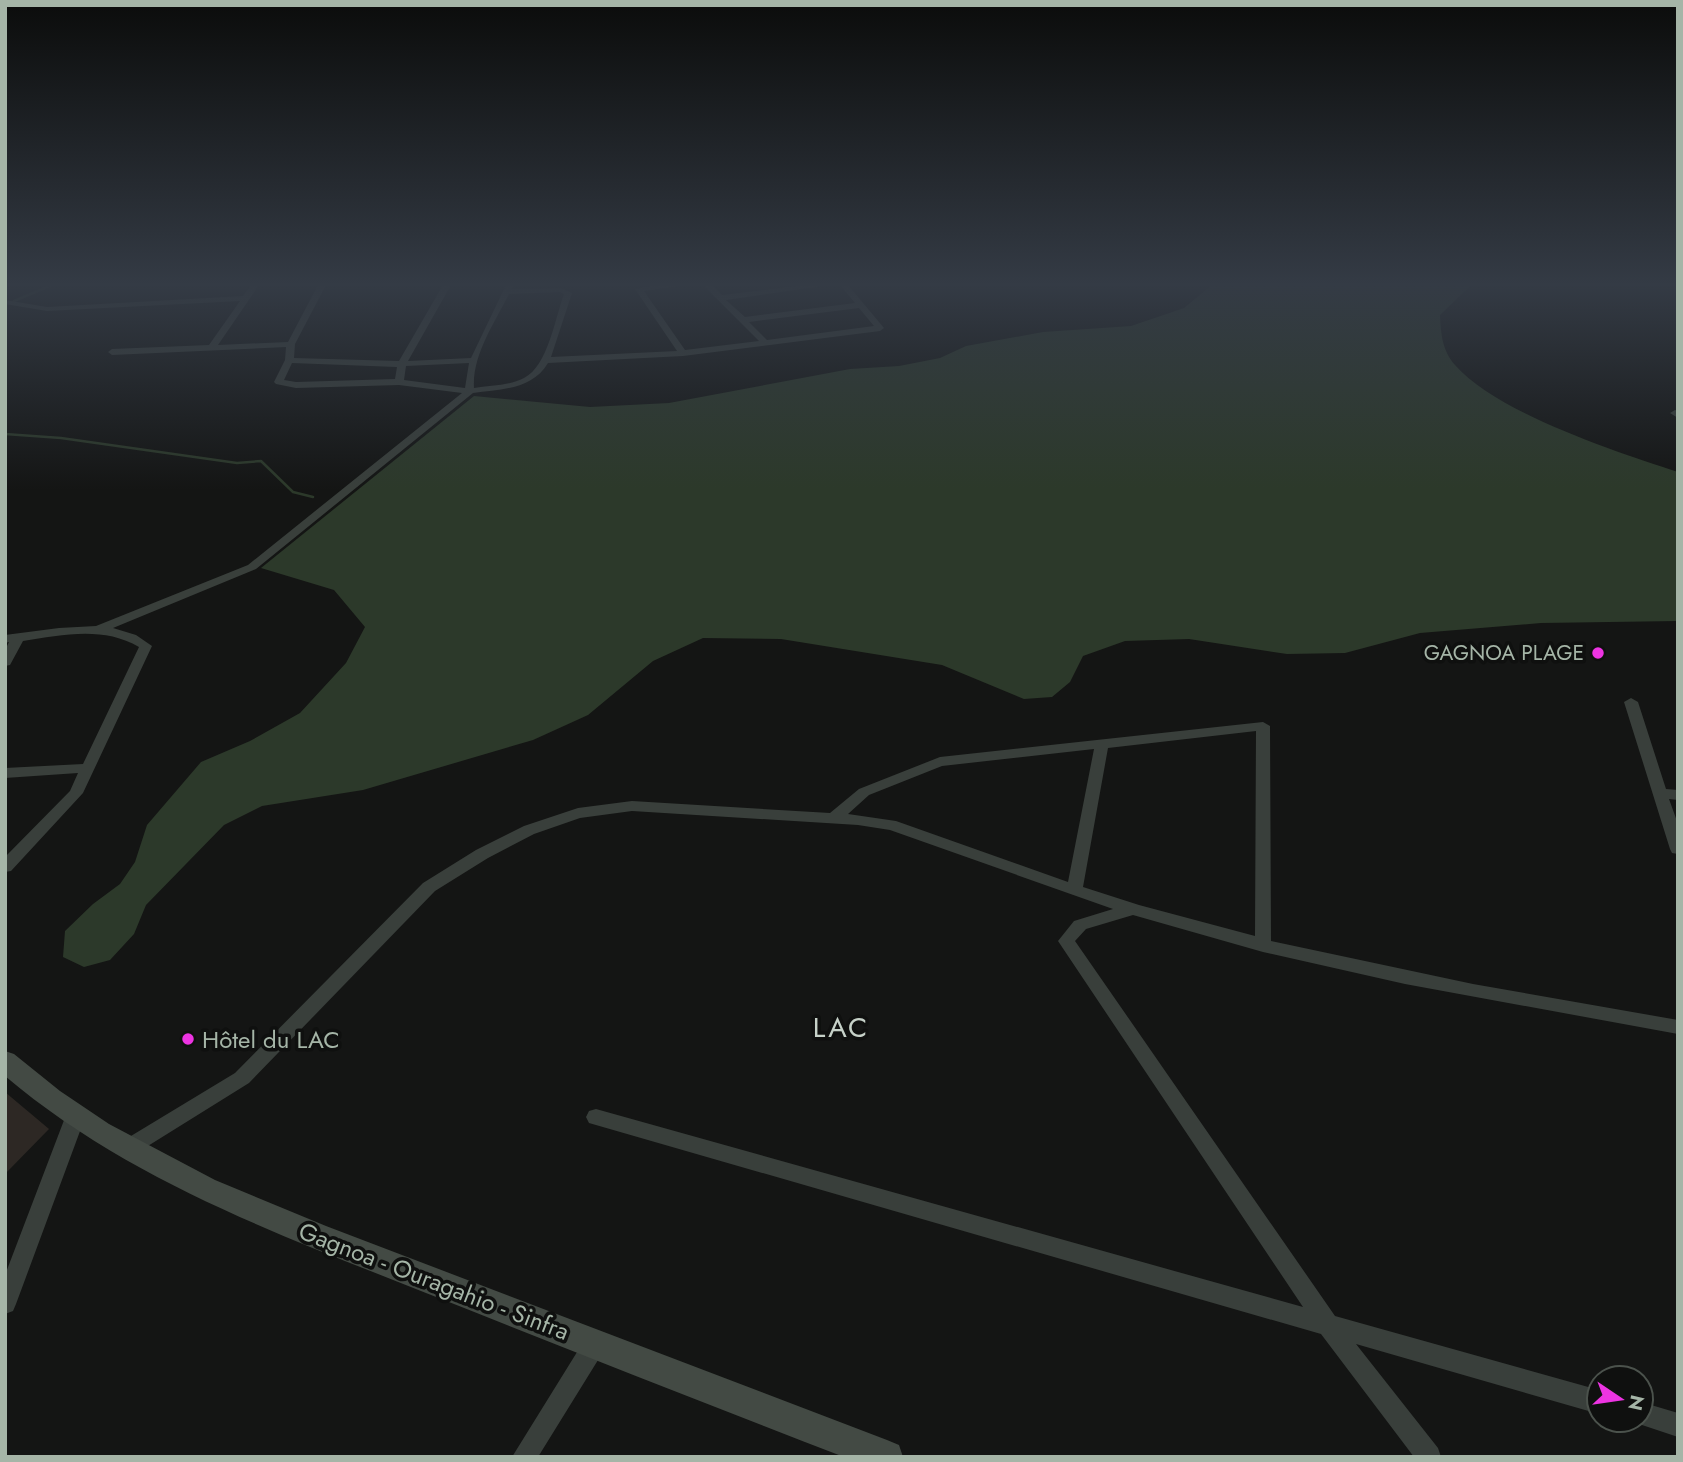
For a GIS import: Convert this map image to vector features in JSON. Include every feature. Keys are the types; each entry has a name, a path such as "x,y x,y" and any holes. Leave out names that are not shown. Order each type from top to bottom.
{"main road":[{"name":"Gagnoa - Ouragahio - Sinfra","path":"5,1061 25,1079 128,1148 243,1206 887,1457"}],"street":[{"path":"290,353 279,382 296,385 399,382 470,391 528,380 546,360 548,353"},
{"path":"399,382 402,364 408,353"},
{"path":"470,391 467,381 477,353"},
{"path":"546,360 679,353"},
{"path":"289,360 402,364 474,360"},
{"path":"5,662 12,639 100,629 252,567 470,391"},
{"path":"5,867 76,793 146,646 133,636 100,629"},
{"path":"1631,702 1678,849"},
{"path":"833,819 864,792 940,762 1263,726 1263,946"},
{"path":"1075,888 1102,744"},
{"path":"5,773 88,768"},
{"path":"1660,793 1678,795"},
{"path":"128,1148 242,1078 429,887 482,854 529,830 578,813 632,806 833,819 904,829 1133,909 1263,946 1501,996 1678,1027"},
{"path":"1133,909 1080,925 1066,941 1327,1324 1429,1457"},
{"path":"5,1304 76,1115"},
{"path":"596,1117 1585,1398"},
{"path":"524,1457 594,1345"},
{"path":"1655,1418 1678,1425"}],"shaded area":[{"path":"950,353 1447,353 1474,383 1528,415 1623,454 1678,472 1678,621 1541,623 1420,633 1345,653 1287,654 1189,639 1125,641 1083,656 1070,682 1052,697 1024,699 942,665 781,639 703,638 653,661 588,715 533,740 363,790 262,806 224,825 146,905 134,934 110,960 84,967 63,957 65,931 93,904 120,884 135,862 147,825 201,762 250,741 300,713 346,663 365,627 334,590 261,568 474,396 590,407 669,403 850,369 899,366 940,358"},
{"path":"5,1092 49,1129 5,1174"}],"waterway":[{"path":"5,434 61,438 237,463 261,461 293,492 313,497"}],"place":[{"name":"GAGNOA PLAGE","path":"1598,653"},
{"name":"Hôtel du LAC","path":"188,1039"}],"district":[{"name":"LAC","path":"841,1027"}]}
